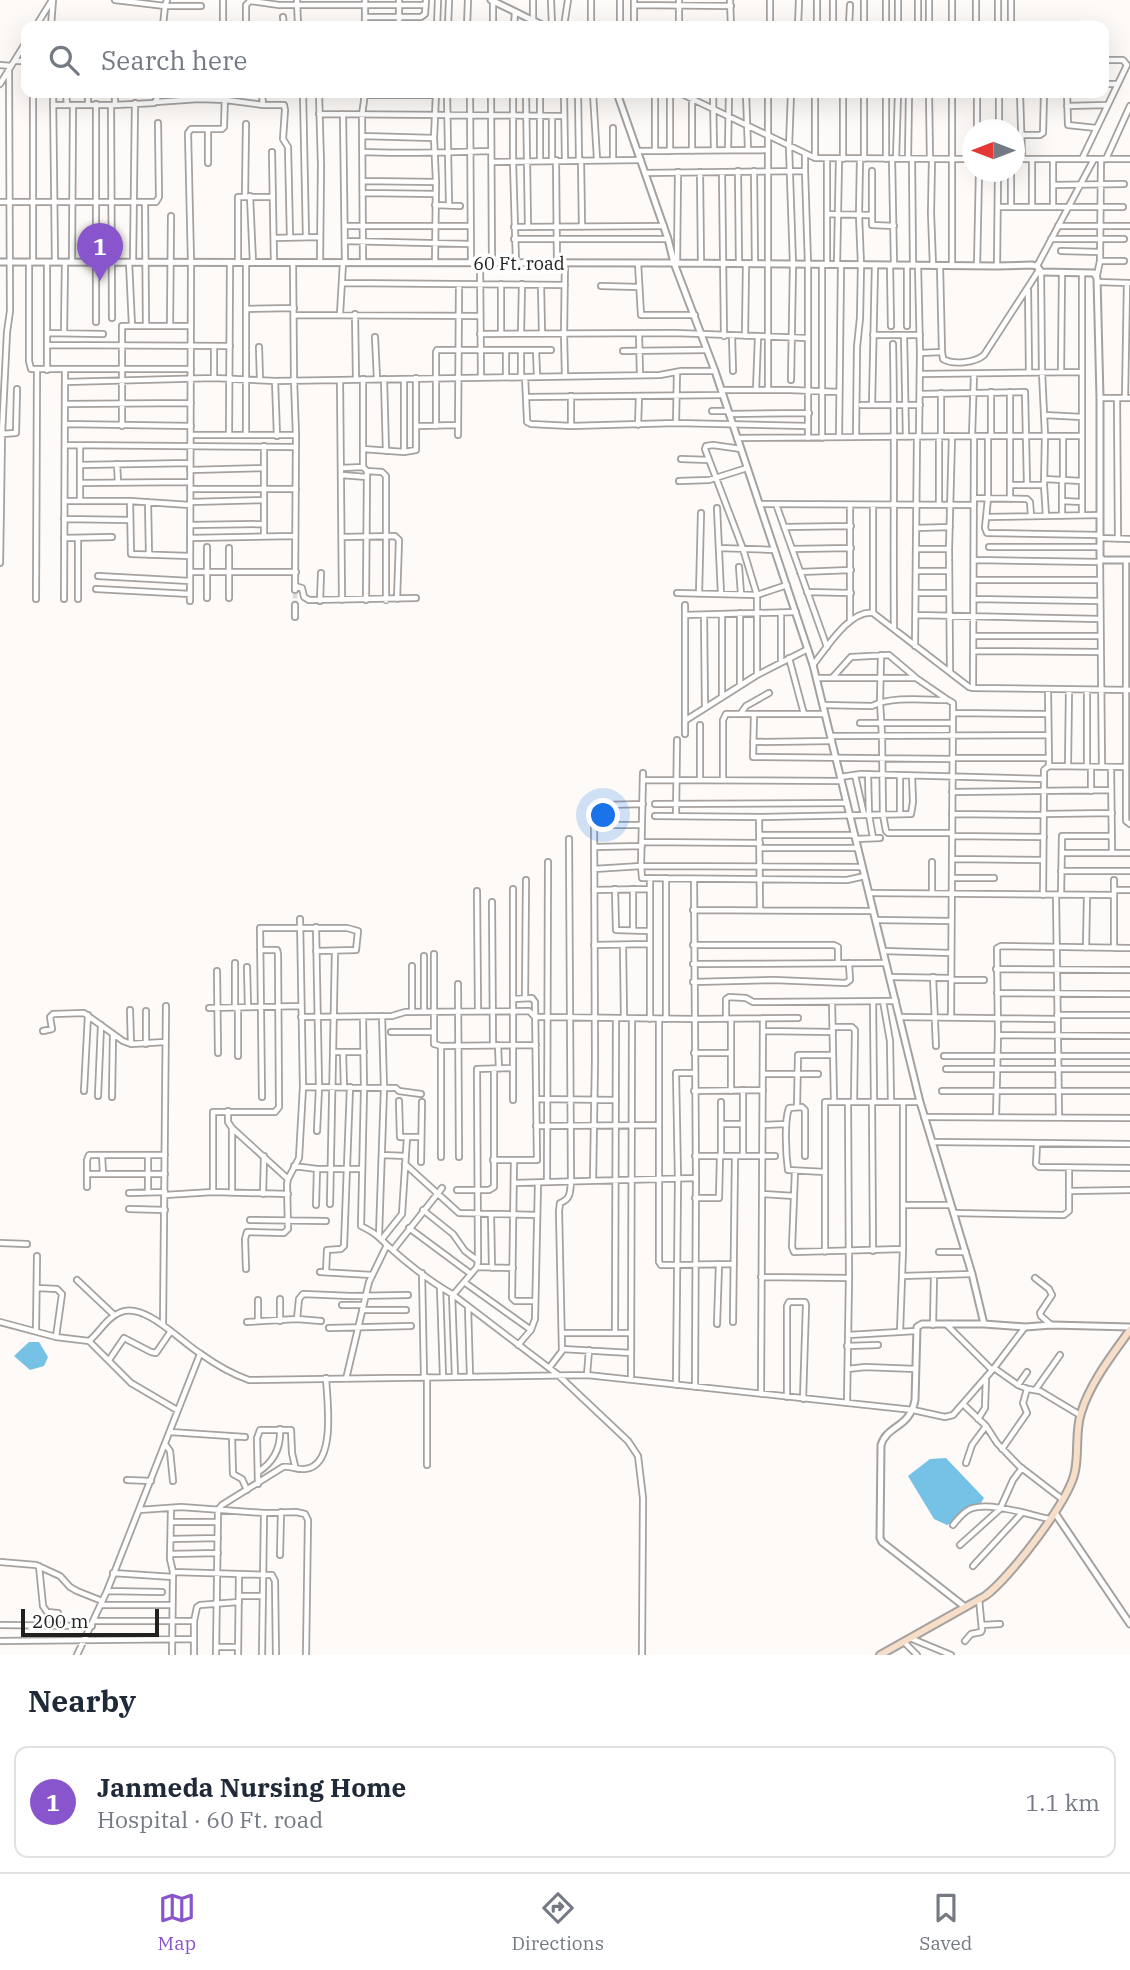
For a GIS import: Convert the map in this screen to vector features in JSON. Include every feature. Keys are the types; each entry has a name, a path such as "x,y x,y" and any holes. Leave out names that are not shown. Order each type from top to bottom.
{"main road":[{"path":"882,1655 989,1593 1007,1576 1053,1516 1075,1471 1080,1415 1099,1376 1130,1328"}],"street":[{"path":"39,21 52,0"},
{"path":"51,21 52,0"},
{"path":"115,0 165,6 201,6"},
{"path":"164,21 167,0"},
{"path":"223,0 223,21"},
{"path":"438,0 438,21"},
{"path":"448,21 449,0"},
{"path":"467,21 468,0"},
{"path":"530,19 533,0"},
{"path":"551,0 552,21"},
{"path":"565,21 568,0"},
{"path":"591,0 591,21"},
{"path":"620,0 620,21"},
{"path":"770,0 770,21"},
{"path":"799,0 799,21"},
{"path":"817,0 817,21"},
{"path":"833,0 833,21"},
{"path":"864,0 864,21"},
{"path":"886,0 886,21"},
{"path":"898,0 898,21"},
{"path":"918,0 918,21"},
{"path":"929,0 929,21"},
{"path":"952,0 952,21"},
{"path":"976,0 976,21"},
{"path":"998,0 998,21"},
{"path":"1011,0 1011,21"},
{"path":"493,21 492,1 533,21"},
{"path":"246,21 248,2 268,5 298,2 426,2 423,17 365,17"},
{"path":"298,2 298,21"},
{"path":"398,2 399,18"},
{"path":"365,3 365,21"},
{"path":"634,21 634,3 731,3 731,21"},
{"path":"679,3 679,21"},
{"path":"849,5 849,21"},
{"path":"514,21 515,12"},
{"path":"283,17 283,21"},
{"path":"0,84 21,51"},
{"path":"1082,159 1127,65 1126,61 1109,60"},
{"path":"0,65 12,66 21,63"},
{"path":"0,563 1,434 9,311 8,202 12,66"},
{"path":"1109,84 1118,84"},
{"path":"33,98 31,369 191,369"},
{"path":"53,98 55,262"},
{"path":"68,98 73,201 72,262"},
{"path":"88,98 88,105"},
{"path":"112,318 111,202 114,98"},
{"path":"156,102 157,98"},
{"path":"262,98 262,105"},
{"path":"303,98 306,237"},
{"path":"319,98 320,263"},
{"path":"363,263 362,114 364,98"},
{"path":"435,263 436,181 433,138 436,98"},
{"path":"447,98 449,205"},
{"path":"470,98 471,263"},
{"path":"491,98 492,263"},
{"path":"513,98 516,263"},
{"path":"526,98 528,228"},
{"path":"540,98 540,161"},
{"path":"564,98 565,160"},
{"path":"578,98 582,227"},
{"path":"593,98 597,159"},
{"path":"619,98 715,370 817,678 920,1102 966,1252 984,1324"},
{"path":"655,98 655,151"},
{"path":"670,98 670,151"},
{"path":"692,98 692,150"},
{"path":"695,98 815,158 962,159"},
{"path":"713,98 713,150"},
{"path":"728,150 729,98"},
{"path":"746,98 748,150"},
{"path":"768,98 768,389"},
{"path":"791,98 791,380"},
{"path":"815,98 815,158"},
{"path":"839,437 838,214 842,98"},
{"path":"856,437 856,347 860,318 861,265 859,215 864,98"},
{"path":"886,98 886,159"},
{"path":"891,326 898,98"},
{"path":"909,98 913,265 920,335 915,647"},
{"path":"929,98 933,265"},
{"path":"952,98 952,266"},
{"path":"977,98 977,119"},
{"path":"999,98 999,119"},
{"path":"1020,98 1021,119"},
{"path":"1025,135 1043,133 1044,98"},
{"path":"1067,98 1068,125 1096,128"},
{"path":"54,105 226,100 284,105 283,139 288,147 290,237"},
{"path":"190,601 191,262 188,133 191,129 222,129 226,100"},
{"path":"132,326 135,103"},
{"path":"96,104 96,321"},
{"path":"1067,106 1106,105"},
{"path":"1101,767 1097,279 1100,261 1101,184 1104,159 1129,109"},
{"path":"319,114 564,116"},
{"path":"341,314 345,241 343,114"},
{"path":"552,116 557,263"},
{"path":"0,202 156,202 159,197 158,123"},
{"path":"246,124 249,262 246,309 246,435"},
{"path":"613,128 613,159"},
{"path":"208,129 208,163"},
{"path":"362,136 433,138"},
{"path":"638,151 767,150"},
{"path":"363,152 395,154 405,151 491,151"},
{"path":"272,152 274,263"},
{"path":"806,155 808,438"},
{"path":"822,438 827,159"},
{"path":"1025,159 1130,159"},
{"path":"1032,159 1032,208"},
{"path":"1053,159 1053,208"},
{"path":"940,266 942,352 946,362 981,359 1039,270 1051,239 1094,159"},
{"path":"492,162 641,160"},
{"path":"738,171 745,336"},
{"path":"754,171 755,264"},
{"path":"645,173 805,171"},
{"path":"872,171 872,225 894,226"},
{"path":"676,263 678,172"},
{"path":"700,172 701,264"},
{"path":"722,172 724,336"},
{"path":"363,181 436,181"},
{"path":"977,266 979,182"},
{"path":"997,266 998,182"},
{"path":"1011,182 1011,207"},
{"path":"1053,184 1124,184"},
{"path":"363,193 436,194"},
{"path":"238,262 237,200 240,196 272,197"},
{"path":"145,202 146,326"},
{"path":"435,205 460,206"},
{"path":"998,207 1123,207"},
{"path":"827,214 872,215"},
{"path":"170,326 171,216"},
{"path":"345,226 470,226"},
{"path":"514,227 664,226"},
{"path":"1058,226 1130,226"},
{"path":"274,238 320,237"},
{"path":"514,239 668,239"},
{"path":"1051,239 1124,239"},
{"path":"345,241 470,244"},
{"path":"1061,251 1100,252"},
{"path":"1100,261 1124,261"},
{"name":"60 Ft. road","path":"0,262 1032,265 1039,270 1094,273 1097,279"},
{"path":"47,262 47,370"},
{"path":"64,333 65,262"},
{"path":"229,435 230,262"},
{"path":"293,263 295,588 302,587 305,599 320,601 416,598"},
{"path":"480,263 481,377"},
{"path":"565,263 565,376"},
{"path":"638,263 642,316 695,315"},
{"path":"872,405 875,265"},
{"path":"907,326 913,265"},
{"path":"1039,270 1046,516"},
{"path":"1061,372 1062,272"},
{"path":"1082,273 1082,515"},
{"path":"1097,279 1129,283 1127,398 1100,398"},
{"path":"342,283 565,285"},
{"path":"500,284 501,333"},
{"path":"521,334 522,284"},
{"path":"458,435 459,285"},
{"path":"541,285 542,334"},
{"path":"601,286 639,286"},
{"path":"1028,288 1029,372"},
{"path":"246,309 341,314 480,316"},
{"path":"355,314 356,379"},
{"path":"122,425 122,326 191,326"},
{"path":"47,333 103,334"},
{"path":"480,334 807,338"},
{"path":"639,334 640,375"},
{"path":"873,335 920,335"},
{"path":"904,335 906,437"},
{"path":"732,336 733,371"},
{"path":"375,337 377,379"},
{"path":"756,390 758,337"},
{"path":"893,344 894,630"},
{"path":"47,345 230,346"},
{"path":"214,346 214,378"},
{"path":"259,347 260,380"},
{"path":"436,426 437,350 551,350"},
{"path":"521,350 527,422 531,424 808,426"},
{"path":"536,350 537,376"},
{"path":"622,351 708,350"},
{"path":"506,351 506,377"},
{"path":"920,353 942,352"},
{"path":"64,599 65,369"},
{"path":"36,599 37,370"},
{"path":"65,382 214,378 275,381 640,375 715,370"},
{"path":"676,423 677,372"},
{"path":"920,374 1082,372"},
{"path":"973,688 974,374"},
{"path":"363,449 404,452 416,450 416,378"},
{"path":"363,379 366,600"},
{"path":"384,379 386,451"},
{"path":"404,379 404,452"},
{"path":"340,380 342,600"},
{"path":"275,381 277,436"},
{"path":"1,434 15,434 17,430 17,389"},
{"path":"527,397 676,395 768,389 839,392"},
{"path":"991,392 985,528 988,533 1130,539"},
{"path":"1010,392 1010,499"},
{"path":"939,505 941,393"},
{"path":"920,394 1026,393 1027,484"},
{"path":"571,425 572,396"},
{"path":"638,425 639,396"},
{"path":"1117,398 1118,538"},
{"path":"65,404 191,403"},
{"path":"861,405 920,405"},
{"path":"712,411 809,413"},
{"path":"1044,415 1082,416"},
{"path":"65,424 191,426"},
{"path":"417,426 457,425"},
{"path":"191,435 296,435"},
{"path":"950,672 952,436"},
{"path":"1062,516 1063,436"},
{"path":"737,438 1082,436"},
{"path":"65,445 296,447"},
{"path":"80,445 80,501"},
{"path":"741,449 713,445 706,446 706,453 743,548 757,594 757,675"},
{"path":"264,446 264,537"},
{"path":"681,459 709,460"},
{"path":"80,465 190,463"},
{"path":"117,464 118,482"},
{"path":"190,470 263,468"},
{"path":"341,468 366,472"},
{"path":"679,481 716,478 747,468"},
{"path":"341,475 382,472 386,476 386,600"},
{"path":"1010,485 1082,481"},
{"path":"80,482 190,482"},
{"path":"190,489 296,489"},
{"path":"974,498 1029,500 1031,516"},
{"path":"65,501 190,504 264,500"},
{"path":"130,501 131,554 190,556"},
{"path":"1062,501 1082,502"},
{"path":"148,502 149,555"},
{"path":"758,504 974,505"},
{"path":"776,505 827,648"},
{"path":"850,505 850,621"},
{"path":"873,505 873,614"},
{"path":"717,508 721,594"},
{"path":"699,594 701,513"},
{"path":"986,517 1100,515"},
{"path":"64,519 130,520"},
{"path":"190,525 264,524"},
{"path":"784,527 851,526"},
{"path":"916,528 950,527"},
{"path":"190,538 294,536"},
{"path":"343,537 395,536 399,540 397,599"},
{"path":"64,538 112,537"},
{"path":"78,538 78,599"},
{"path":"207,598 208,547"},
{"path":"989,547 1100,547"},
{"path":"229,548 229,598"},
{"path":"719,548 775,550"},
{"path":"792,549 851,548"},
{"path":"916,549 949,549"},
{"path":"974,560 1128,560 1126,821 1130,824"},
{"path":"739,567 741,594"},
{"path":"800,572 851,570"},
{"path":"916,571 949,571"},
{"path":"190,572 296,572"},
{"path":"320,601 321,573"},
{"path":"98,576 190,581"},
{"path":"974,580 1100,580"},
{"path":"677,593 757,594 787,585"},
{"path":"96,589 190,594"},
{"path":"807,592 851,593"},
{"path":"916,593 949,593"},
{"path":"974,599 1100,601"},
{"path":"295,605 295,617"},
{"path":"685,605 685,734"},
{"path":"685,615 797,612"},
{"path":"813,665 850,621 866,612 873,614 969,687 1128,690"},
{"path":"740,613 740,686"},
{"path":"722,614 722,697"},
{"path":"781,614 781,662"},
{"path":"704,615 705,709"},
{"path":"916,615 1100,618"},
{"path":"974,636 1100,636"},
{"path":"686,720 757,675 808,649"},
{"path":"974,651 1100,652"},
{"path":"881,655 880,723 886,831 1044,837"},
{"path":"832,678 851,657 893,657 916,678 953,703 951,1017"},
{"path":"789,658 804,715"},
{"path":"817,678 916,678"},
{"path":"1048,690 1049,766"},
{"path":"1068,766 1069,690"},
{"path":"1087,690 1091,791"},
{"path":"740,714 746,706 769,693"},
{"path":"823,705 872,706 880,702 948,700"},
{"path":"723,780 724,717 729,713 825,714"},
{"path":"953,713 1048,714"},
{"path":"754,714 753,757 1048,758"},
{"path":"860,723 953,723"},
{"path":"700,725 700,780"},
{"path":"754,742 882,736 1048,735"},
{"path":"676,816 677,740"},
{"path":"1043,895 1044,770 1049,766 1126,767"},
{"path":"1111,767 1112,853"},
{"path":"643,774 640,866 642,878 847,880 865,876"},
{"path":"643,780 841,779 868,774 1044,779"},
{"path":"867,815 868,774"},
{"path":"855,775 873,838"},
{"path":"900,776 900,814"},
{"path":"655,816 909,814 913,812 912,776"},
{"path":"952,792 1111,790"},
{"path":"655,804 847,803"},
{"path":"606,805 643,804"},
{"path":"952,814 1112,813"},
{"path":"593,1181 594,815"},
{"path":"759,817 760,910"},
{"path":"594,825 642,825"},
{"path":"760,835 880,838"},
{"path":"1059,1117 1057,948 1062,838 1065,835 1112,836"},
{"path":"549,1368 562,1349 559,1211 561,1203 569,1198 571,1182 569,839"},
{"path":"594,847 642,844 858,848"},
{"path":"1062,853 1130,853"},
{"path":"952,859 1043,860"},
{"path":"547,1182 548,862"},
{"path":"932,862 932,894"},
{"path":"594,869 640,866 862,867"},
{"path":"1061,871 1130,871"},
{"path":"650,878 650,1019"},
{"path":"666,878 666,1019"},
{"path":"952,878 994,878"},
{"path":"694,879 695,1387"},
{"path":"525,998 526,880"},
{"path":"1114,880 1114,948"},
{"path":"513,888 513,1100"},
{"path":"615,889 615,927 619,930 650,930"},
{"path":"632,889 633,930"},
{"path":"594,890 650,889"},
{"path":"869,893 1087,895 1130,890"},
{"path":"477,891 478,1012"},
{"path":"1086,948 1087,895"},
{"path":"457,1190 492,1190 494,1186 496,1069 492,1011 492,902"},
{"path":"693,910 873,911"},
{"path":"246,1269 247,1232 284,1233 288,1229 288,1179 300,1154 303,1087 300,919"},
{"path":"876,920 951,921"},
{"path":"316,927 319,1087 317,1131"},
{"path":"262,1097 260,928 316,927 358,931 356,950 316,951"},
{"path":"594,945 650,944"},
{"path":"623,945 624,1018"},
{"path":"693,945 834,945 838,947 838,962"},
{"path":"996,1117 998,946 1130,948"},
{"path":"213,1192 213,1112 275,1112 279,1107 277,950 260,950"},
{"path":"330,1204 335,951"},
{"path":"883,951 951,953"},
{"path":"434,954 434,1044 536,1045"},
{"path":"424,956 424,1012"},
{"path":"235,962 238,1056"},
{"path":"693,982 774,980 846,983 850,980 849,962"},
{"path":"693,964 886,963"},
{"path":"247,967 248,1007"},
{"path":"412,967 412,1012"},
{"path":"996,970 1130,970"},
{"path":"217,971 218,1053"},
{"path":"890,977 984,980"},
{"path":"933,977 936,1046"},
{"path":"458,984 458,1157"},
{"path":"997,993 1130,994"},
{"path":"731,1091 726,999 729,997 746,998 753,1002 896,1001"},
{"path":"494,1160 537,1160 534,999 513,999"},
{"path":"873,1001 873,1251"},
{"path":"883,1001 890,1041 891,1102"},
{"path":"832,1002 834,1101"},
{"path":"163,1326 166,1006"},
{"path":"209,1008 301,1006"},
{"path":"130,1010 131,1044"},
{"path":"146,1011 146,1044"},
{"path":"301,1017 363,1017 433,1011 529,1011 536,1017 570,1018 798,1018"},
{"path":"43,1031 52,1029 50,1017 53,1014 79,1013 88,1014 123,1041 131,1044 165,1042"},
{"path":"84,1091 88,1014"},
{"path":"900,1017 1130,1015"},
{"path":"381,1238 384,1088 382,1016"},
{"path":"363,1017 361,1226 381,1238 440,1287 557,1374 628,1441 638,1456 643,1498 642,1655"},
{"path":"615,1333 616,1018"},
{"path":"631,1379 632,1018"},
{"path":"761,1394 763,1018"},
{"path":"659,1019 659,1262 662,1265 734,1264"},
{"path":"98,1096 101,1024"},
{"path":"763,1031 833,1030 852,1027 855,1030 851,1102 847,1403"},
{"path":"391,1032 433,1032"},
{"path":"112,1097 113,1033"},
{"path":"998,1034 1130,1036"},
{"path":"441,1046 441,1157"},
{"path":"333,1052 364,1052"},
{"path":"343,1053 347,1087 344,1246 341,1249 327,1250 323,1272 372,1275"},
{"path":"694,1053 731,1053"},
{"path":"797,1107 798,1055 833,1055"},
{"path":"944,1056 1130,1056"},
{"path":"455,1376 452,1294 477,1268 478,1261 477,1069 513,1068"},
{"path":"946,1069 1130,1069"},
{"path":"676,1385 676,1073 694,1073"},
{"path":"763,1073 818,1074"},
{"path":"303,1087 396,1088 399,1091 421,1094"},
{"path":"743,1090 743,1156"},
{"path":"694,1091 763,1090"},
{"path":"942,1091 1130,1091"},
{"path":"536,1098 616,1100"},
{"path":"399,1101 400,1137 421,1137"},
{"path":"825,1252 824,1104 827,1101 920,1102"},
{"path":"421,1162 422,1102"},
{"path":"695,1198 719,1198 721,1102"},
{"path":"900,1332 903,1102"},
{"path":"805,1156 805,1110 802,1107 787,1109 788,1168 790,1171 825,1172"},
{"path":"228,1111 228,1122 232,1128 288,1179"},
{"path":"924,1116 1130,1118"},
{"path":"721,1124 743,1124"},
{"path":"763,1125 787,1124"},
{"path":"536,1126 659,1125"},
{"path":"232,1128 232,1193"},
{"path":"381,1238 402,1214 407,1138"},
{"path":"931,1142 1130,1144"},
{"path":"1037,1144 1037,1166 1130,1168"},
{"path":"102,1155 103,1174"},
{"path":"148,1155 148,1192"},
{"path":"87,1187 87,1157 165,1155"},
{"path":"382,1155 406,1156"},
{"path":"263,1194 264,1156"},
{"path":"695,1156 775,1156"},
{"path":"733,1322 735,1156"},
{"path":"514,1160 513,1300 535,1301"},
{"path":"405,1164 459,1213 537,1215"},
{"path":"294,1166 362,1169"},
{"path":"954,1213 1064,1215 1069,1211 1069,1168"},
{"path":"316,1205 317,1169"},
{"path":"795,1171 792,1250 849,1252 903,1249"},
{"path":"87,1174 165,1174"},
{"path":"514,1183 696,1178"},
{"path":"518,1345 531,1330 535,1319 538,1183"},
{"path":"393,1250 442,1188"},
{"path":"1069,1191 1130,1190"},
{"path":"129,1193 288,1194"},
{"path":"763,1194 794,1196"},
{"path":"903,1205 951,1205"},
{"path":"129,1209 165,1210"},
{"path":"424,1210 453,1234 465,1251 478,1261"},
{"path":"491,1214 492,1268"},
{"path":"250,1220 326,1222"},
{"path":"409,1228 471,1274"},
{"path":"0,1243 27,1244"},
{"path":"346,1379 365,1296 387,1245"},
{"path":"939,1252 966,1252"},
{"path":"36,1331 37,1256"},
{"path":"717,1324 719,1264"},
{"path":"477,1268 513,1268"},
{"path":"422,1272 427,1465"},
{"path":"933,1325 934,1275"},
{"path":"902,1276 972,1275"},
{"path":"761,1277 849,1278"},
{"path":"1035,1278 1051,1292 1051,1298 1040,1315 1052,1325"},
{"path":"77,1280 114,1315"},
{"path":"464,1282 531,1330"},
{"path":"440,1287 443,1377"},
{"path":"37,1288 57,1289 62,1294 56,1337"},
{"path":"296,1319 299,1299 303,1294 408,1295"},
{"path":"258,1300 258,1321"},
{"path":"280,1300 280,1321"},
{"path":"787,1397 787,1306 789,1302 802,1301 806,1305 803,1399"},
{"path":"342,1305 406,1310"},
{"path":"468,1306 470,1376"},
{"path":"89,1341 114,1315 132,1310 143,1314 200,1353 249,1380 587,1375 950,1416 993,1369 1025,1327"},
{"path":"247,1322 296,1319 321,1321"},
{"path":"0,1322 56,1337 89,1341 131,1383 177,1410"},
{"path":"965,1607 880,1538 879,1499 883,1440 909,1417 913,1410 916,1332 919,1324 1130,1328"},
{"path":"946,1324 993,1369 1018,1385 1035,1389 1080,1415"},
{"path":"329,1328 411,1326"},
{"path":"109,1360 124,1338 156,1353 171,1331"},
{"path":"848,1335 916,1332"},
{"path":"562,1333 631,1333"},
{"path":"847,1346 878,1345"},
{"path":"562,1349 632,1353"},
{"path":"587,1375 589,1350"},
{"path":"77,1655 107,1591 200,1353"},
{"path":"1035,1389 1060,1355"},
{"path":"848,1369 916,1369"},
{"path":"1018,1385 1027,1373"},
{"path":"978,1419 985,1408 986,1377"},
{"path":"218,1510 283,1467 295,1466 301,1469 320,1462 327,1437 326,1378"},
{"path":"1002,1449 1027,1413 1023,1403 1028,1389"},
{"path":"962,1404 986,1426 1002,1449 1022,1468 1063,1499"},
{"path":"966,1463 972,1445 986,1426"},
{"path":"258,1472 269,1464 279,1448 281,1429"},
{"path":"258,1484 258,1431 289,1429 292,1432 295,1466"},
{"path":"170,1432 245,1437"},
{"path":"232,1437 233,1474 242,1479 247,1490"},
{"path":"165,1444 170,1451 173,1481"},
{"path":"960,1545 1000,1508 1013,1480 1022,1468"},
{"path":"127,1480 151,1481"},
{"path":"139,1510 181,1507 305,1514 308,1520 306,1655"},
{"path":"171,1508 173,1655"},
{"path":"953,1525 971,1509 1000,1508 1053,1516 1130,1625"},
{"path":"216,1655 218,1510"},
{"path":"280,1555 281,1512"},
{"path":"262,1655 264,1513"},
{"path":"973,1566 1022,1513"},
{"path":"171,1522 217,1522"},
{"path":"171,1539 218,1538"},
{"path":"170,1553 218,1553"},
{"path":"0,1562 39,1566 60,1576 77,1591 101,1603 172,1605"},
{"path":"39,1566 43,1606 47,1612 58,1614"},
{"path":"113,1573 272,1575 275,1581 276,1655"},
{"path":"238,1655 239,1574"},
{"path":"107,1591 162,1592"},
{"path":"151,1605 152,1592"},
{"path":"194,1655 197,1606 262,1596"},
{"path":"965,1641 971,1634 981,1632 979,1599"},
{"path":"0,1625 194,1621"},
{"path":"982,1625 1000,1624"},
{"path":"0,1641 194,1639"},
{"path":"906,1640 917,1655"},
{"path":"906,1640 951,1655"},
{"path":"216,1647 238,1647"}],"water":[{"path":"29,1342 39,1342 48,1357 44,1366 30,1370 14,1356"},
{"path":"946,1458 984,1498 978,1508 947,1525 934,1519 908,1476 930,1459"}],"tunnel":[{"path":"295,590 295,605"}],"place":[{"name":"Janmeda Nursing Home","path":"100,281"}]}
